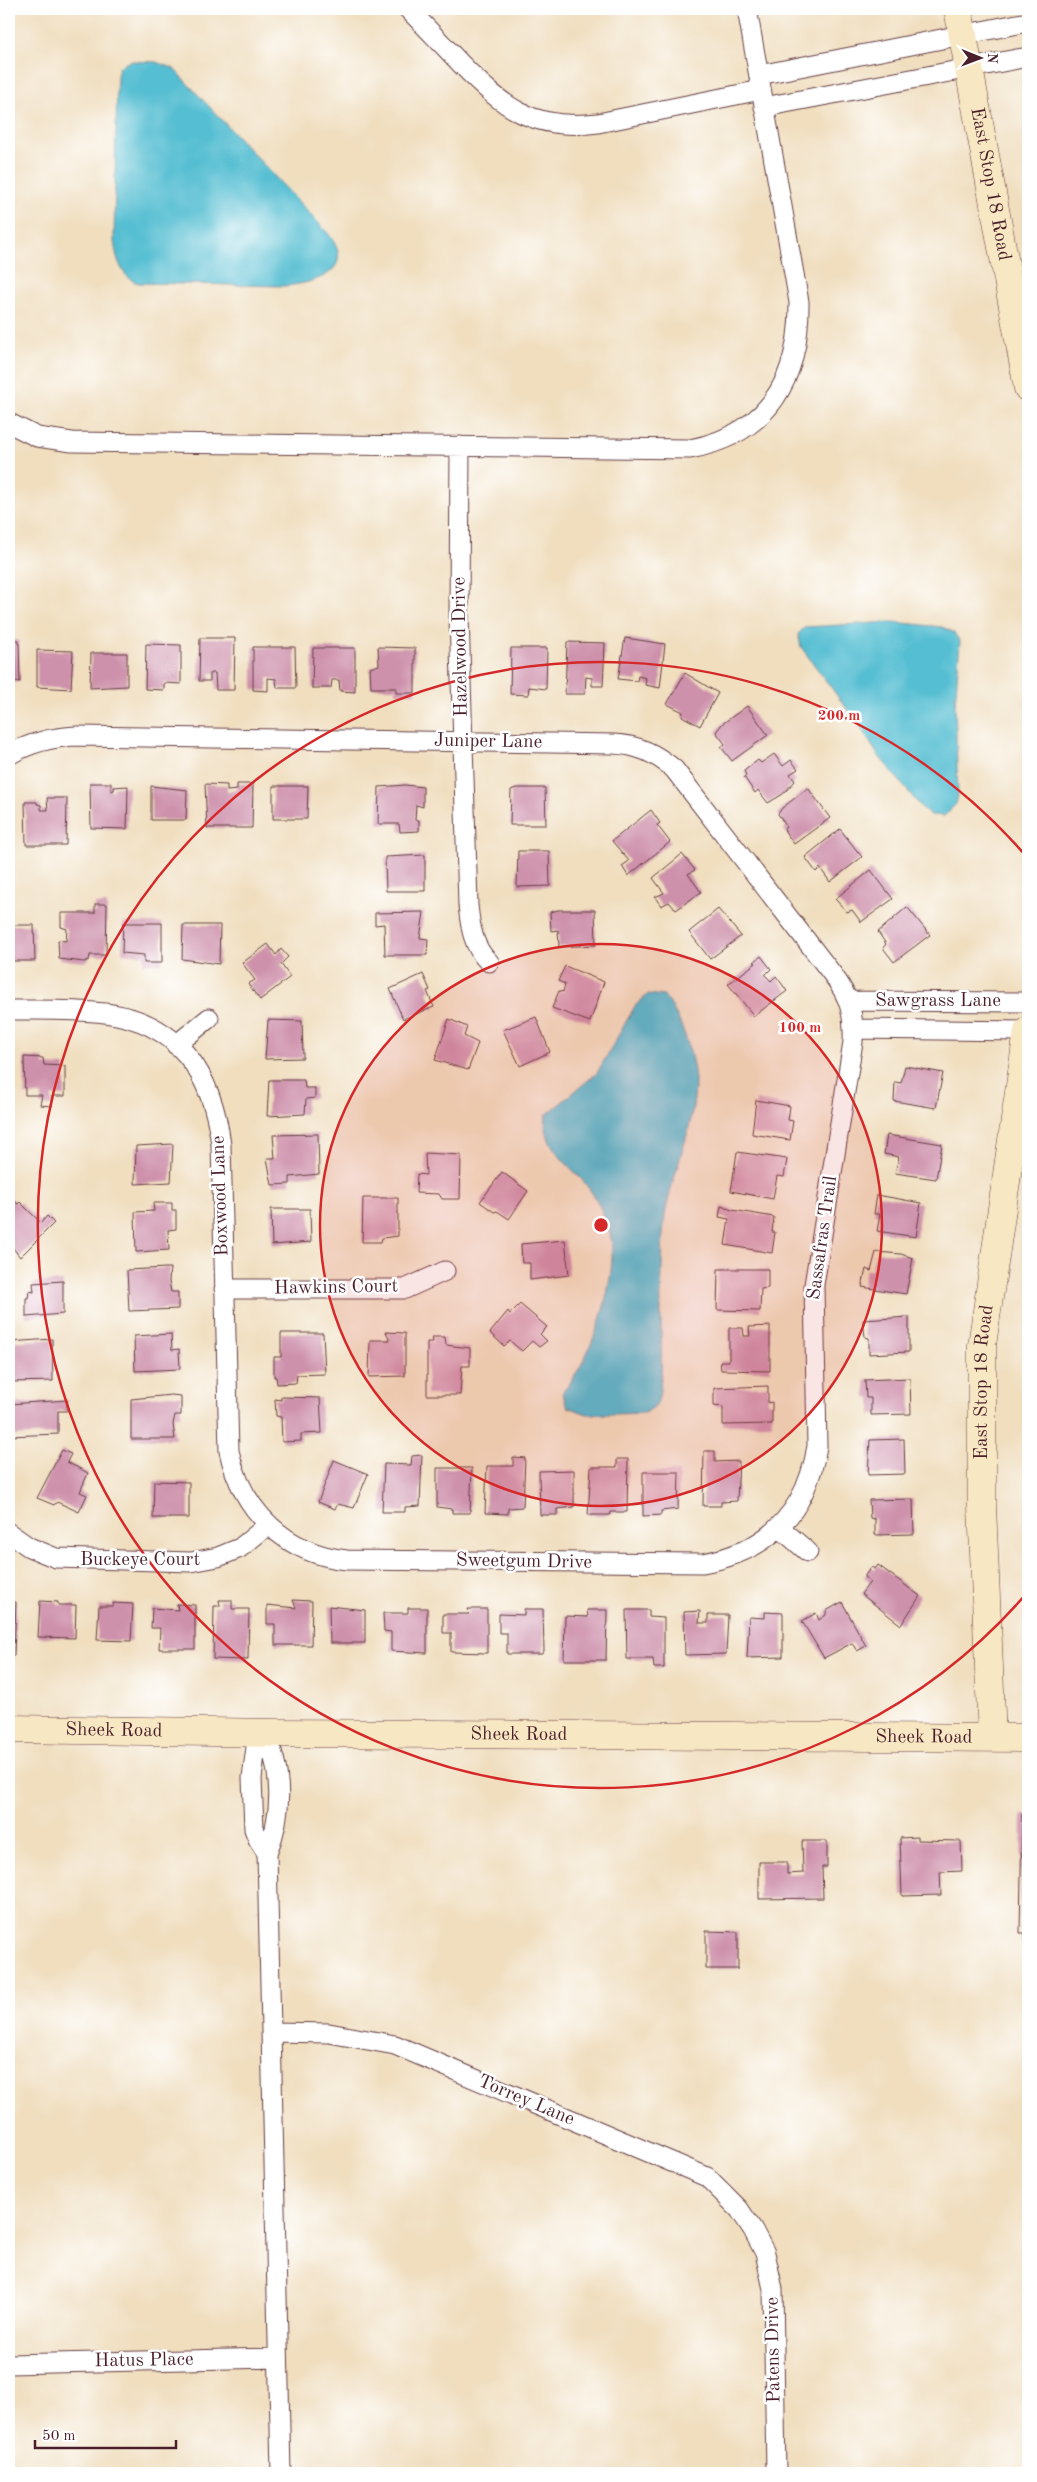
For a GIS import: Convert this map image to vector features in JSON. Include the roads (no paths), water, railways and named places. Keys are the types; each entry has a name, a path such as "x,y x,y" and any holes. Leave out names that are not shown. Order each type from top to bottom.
{"street":[{"path":"408,9 500,102 525,116 550,122 576,124 598,123 761,91 962,35 1028,22"},
{"path":"9,423 37,437 72,442 690,449 722,441 740,431 769,408 789,374 796,353 800,325 799,302 747,9"},
{"name":"East Stop 18 Road","path":"958,9 1028,388"},
{"path":"761,91 968,69 1028,57"},
{"name":"Hazelwood Drive","path":"460,446 459,616 470,926 480,955 489,962"},
{"name":"Juniper Lane","path":"9,755 31,743 47,739 77,736 626,744 651,752 664,760 684,780 833,975 846,993 849,1001"},
{"name":"Sawgrass Lane","path":"849,1001 1028,1002"},
{"name":"Sassafras Trail","path":"779,1527 802,1498 809,1484 816,1453 818,1425 814,1285 853,1042 854,1029 849,1001"},
{"name":"Boxwood Lane","path":"9,1010 80,1011 123,1016 152,1028 176,1045 188,1055 206,1084 212,1098 219,1129 229,1451 234,1471 248,1501 268,1525"},
{"path":"176,1045 209,1018"},
{"name":"Sawgrass Lane","path":"854,1029 1028,1031"},
{"name":"East Stop 18 Road","path":"992,1737 982,1506 982,1345 1028,1031"},
{"name":"Hawkins Court","path":"224,1289 405,1288 445,1271"},
{"name":"Sweetgum Drive","path":"268,1525 301,1548 329,1558 687,1564 720,1560 745,1551 768,1538 779,1527"},
{"name":"Buckeye Court","path":"9,1533 29,1547 56,1558 191,1562 218,1557 240,1548 268,1525"},
{"path":"779,1527 808,1552"},
{"name":"Sheek Road","path":"9,1729 265,1733 1028,1738"},
{"path":"265,1733 256,1747 252,1795 254,1829 267,1853"},
{"path":"265,1733 278,1768 279,1803 276,1832 267,1853 281,2473"},
{"name":"Torrey Lane","path":"272,2032 329,2033 395,2045 708,2177 738,2210 753,2230"},
{"name":"Patens Drive","path":"753,2230 765,2253 773,2289 776,2473"},
{"name":"Hatus Place","path":"9,2364 278,2358"}],"water":[{"path":"130,61 156,62 173,68 325,230 335,243 338,255 337,264 331,272 310,281 284,286 139,283 128,277 120,266 114,241 117,76 119,67"},
{"path":"893,622 942,627 953,632 960,641 955,706 958,795 956,804 944,816 931,815 921,807 878,755 859,725 801,647 798,634 805,627"},
{"path":"648,994 664,996 681,1024 692,1060 695,1081 692,1114 664,1219 659,1398 656,1406 644,1413 587,1414 568,1407 562,1393 582,1363 599,1324 609,1283 612,1247 605,1219 596,1199 561,1157 548,1138 546,1115 597,1073 635,1006"}]}
